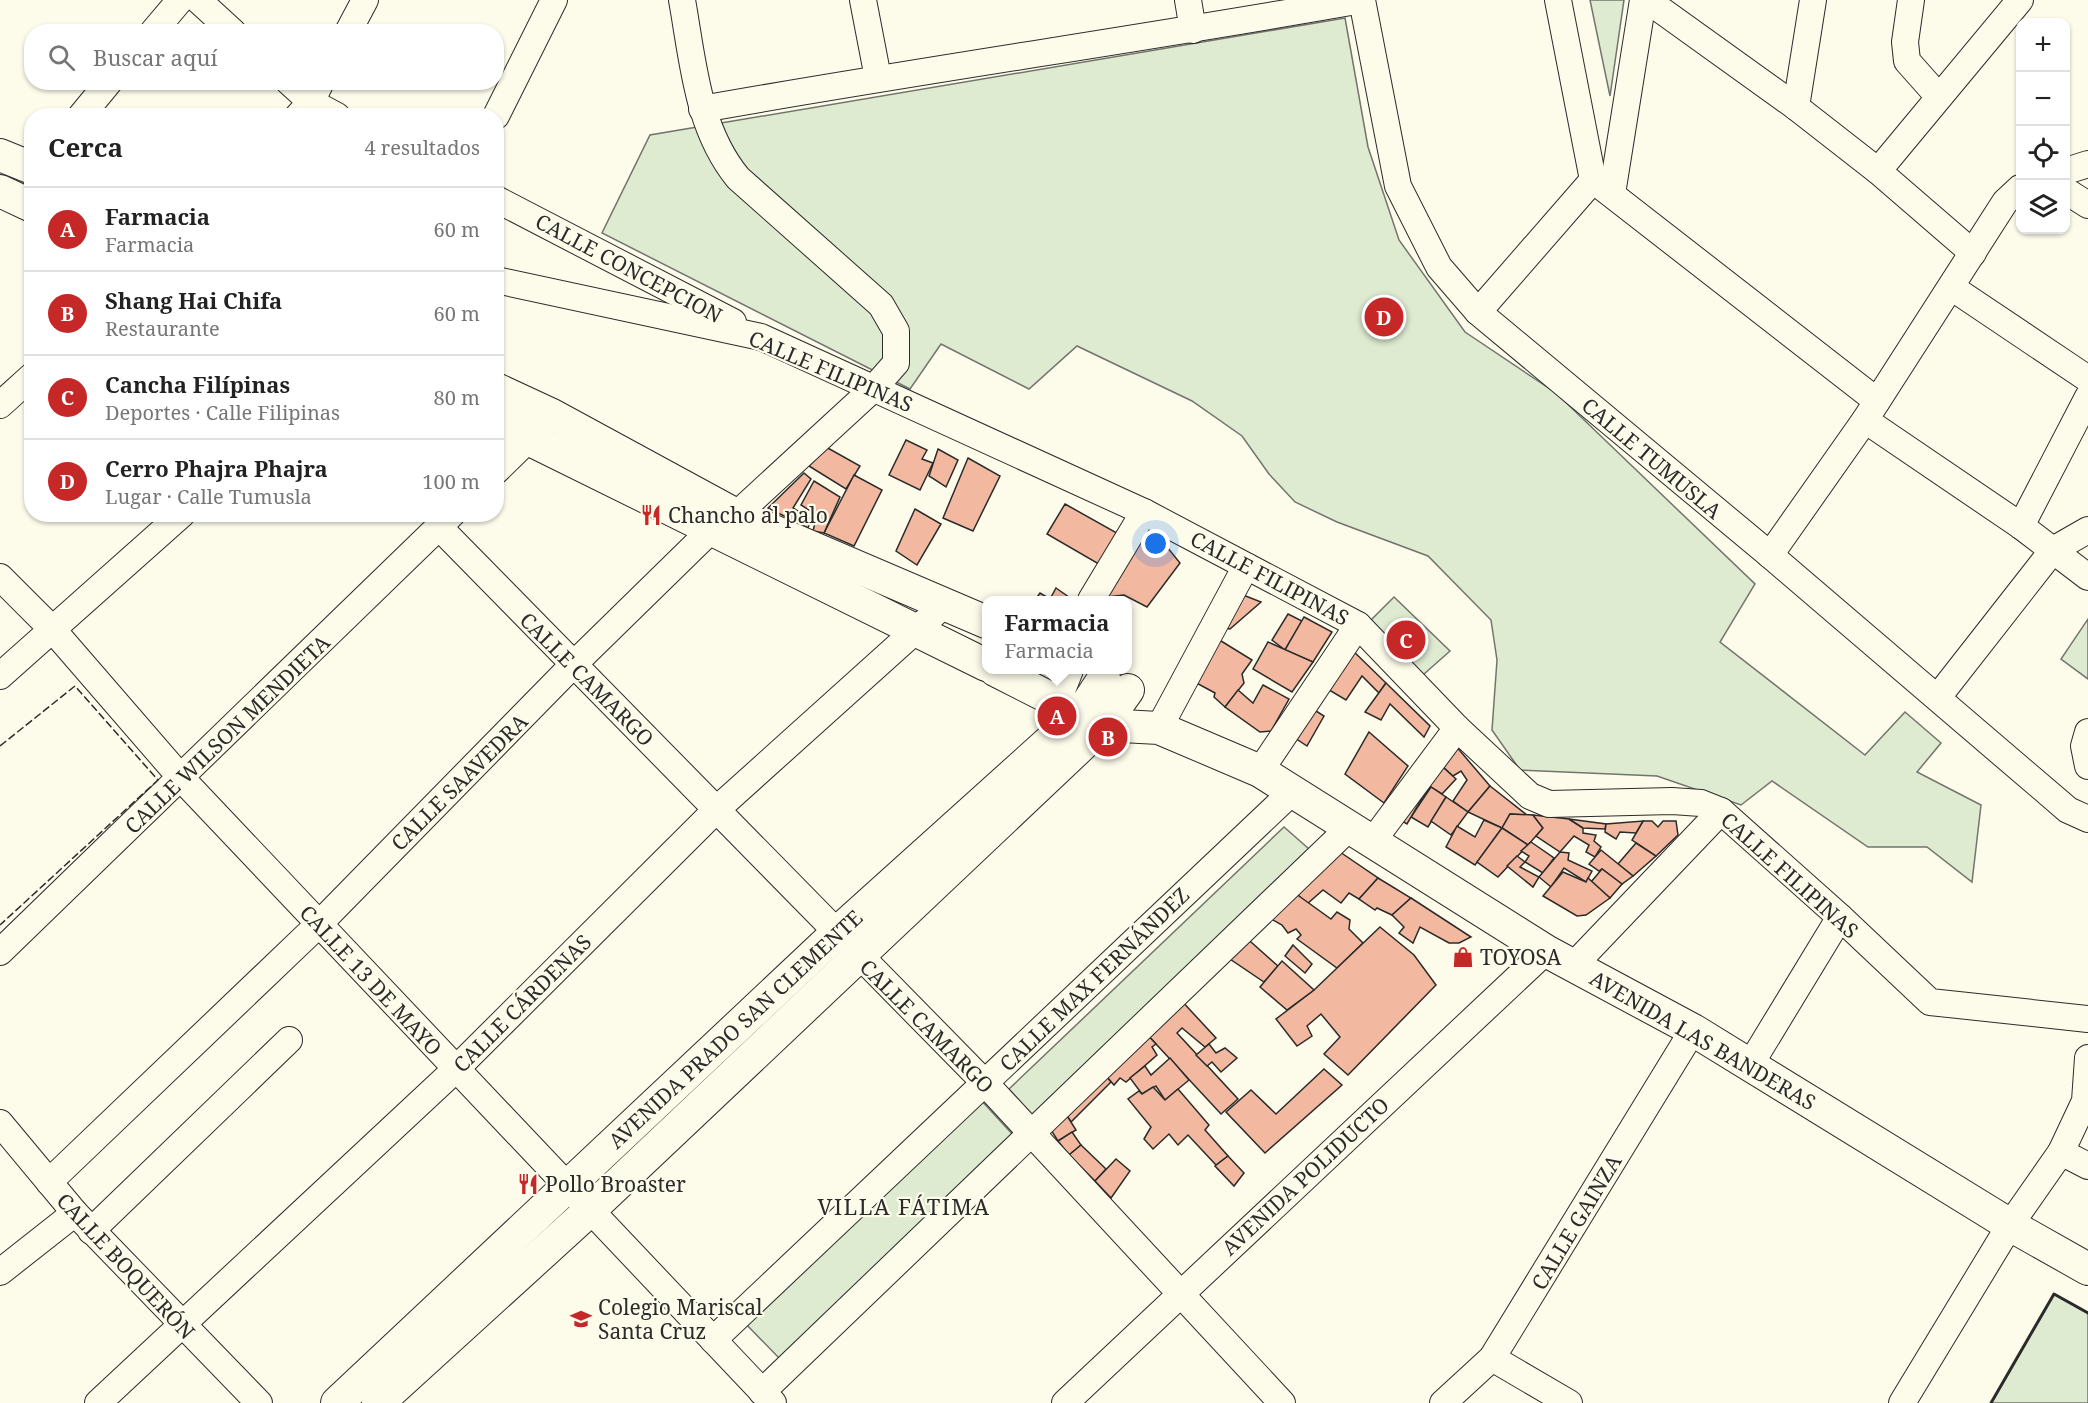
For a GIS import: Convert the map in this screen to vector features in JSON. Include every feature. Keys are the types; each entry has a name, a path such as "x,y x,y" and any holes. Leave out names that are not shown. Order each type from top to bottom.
{"main road":[{"path":"0,155 24,165"},
{"path":"504,393 552,415 723,523 918,631 982,663"},
{"path":"504,427 723,523 946,603 982,620"},
{"name":"AVENIDA LAS BANDERAS","path":"1005,674 1080,713 1159,728 1260,771 1546,951 1693,1030 2010,1225 2088,1269"},
{"name":"AVENIDA LAS BANDERAS","path":"1107,679 1159,728"},
{"name":"AVENIDA PRADO SAN CLEMENTE","path":"378,1403 590,1209 857,956 1080,713 1107,679"},
{"name":"AVENIDA PRADO SAN CLEMENTE","path":"337,1403 838,932 1080,713"}],"street":[{"path":"160,24 180,0"},
{"path":"198,0 224,24"},
{"path":"352,24 365,0"},
{"path":"500,108 554,0"},
{"name":"CALLE SAAVEDRA","path":"49,1182 319,924 572,666 723,523 874,388 896,363 896,331 881,305 738,178 721,157 702,110 681,0"},
{"path":"862,0 878,78"},
{"path":"1188,0 1193,30"},
{"path":"702,110 878,78 1193,30 1362,0"},
{"name":"CALLE TUMUSLA","path":"1362,0 1398,186 1439,267 1478,312 1770,555 2068,810 2088,819"},
{"path":"1558,0 1603,187 1871,411 2088,577"},
{"path":"1478,312 1603,187 1645,0 1796,106 1878,171 1972,253"},
{"path":"1796,106 1813,0"},
{"path":"1911,0 1905,42 1907,61 1939,97"},
{"path":"1878,171 2020,0"},
{"path":"88,108 102,90"},
{"path":"298,90 324,108"},
{"path":"2070,170 2088,164"},
{"path":"1770,555 1871,411 2005,202 2016,192"},
{"path":"2070,194 2088,205"},
{"name":"CALLE CONCEPCION","path":"504,203 761,337"},
{"name":"CALLE FILIPINAS","path":"504,282 761,337 1144,512 1358,625 1457,728 1514,783 1530,795 1549,804 1672,801 1701,803 1721,811 1840,917 1930,1002 2088,1019"},
{"path":"1951,287 2088,380"},
{"path":"0,405 24,383"},
{"path":"2021,526 2088,397"},
{"path":"504,463 552,415"},
{"path":"1093,596 1144,512"},
{"path":"0,676 173,522"},
{"name":"CALLE WILSON MENDIETA","path":"0,952 444,522"},
{"name":"CALLE CAMARGO","path":"446,522 572,666 838,932 857,956 985,1083 1282,1403"},
{"path":"1938,698 2053,550 2088,530"},
{"path":"1159,728 1246,566"},
{"name":"CALLE 13 DE MAYO","path":"0,577 53,630 182,778 768,1397"},
{"name":"CALLE CÁRDENAS","path":"98,1403 456,1069 716,810 918,631 946,603"},
{"path":"1260,771 1358,625"},
{"path":"1071,674 1080,713"},
{"path":"768,1397 1031,1133 1360,835 1457,728"},
{"path":"2088,732 2084,747 2088,766"},
{"name":"CALLE MAX FERNÁNDEZ","path":"713,1340 1293,791"},
{"path":"1574,965 1721,811"},
{"path":"1750,1065 1840,917"},
{"name":"AVENIDA POLIDUCTO","path":"1065,1403 1546,951"},
{"name":"CALLE GAINZA","path":"1443,1403 1492,1358 1693,1030"},
{"path":"0,1272 83,1222 289,1040"},
{"path":"1902,1403 2010,1225 2061,1152 2085,1101 2088,1058"},
{"name":"CALLE BOQUERÓN","path":"0,1123 83,1222 259,1403"},
{"path":"2061,1152 2088,1166"},
{"path":"1492,1358 1569,1403"}],"green space":[{"path":"1590,0 1624,0 1610,96"},
{"path":"1345,18 1368,147 1399,240 1465,332 1556,393 1755,584 1720,642 1865,755 1905,712 1941,743 1917,772 1981,805 1972,882 1927,847 1868,847 1772,781 1741,805 1657,776 1520,770 1492,730 1497,660 1491,620 1428,556 1337,522 1295,502 1269,474 1242,436 1192,401 1077,346 1029,389 941,344 910,389 602,233 650,135"},
{"path":"1394,597 1450,651 1415,682 1362,629"},
{"path":"2088,619 2088,679 2061,659"},
{"path":"1284,827 1309,849 1034,1117 1009,1089"},
{"path":"980,1099 1015,1137 780,1359 744,1322"},
{"path":"2054,1294 2088,1313 2088,1403 1991,1403"}],"building":[{"path":"906,440 927,450 922,459 933,463 920,490 889,475"},
{"path":"826,447 860,466 846,489 809,466"},
{"path":"938,449 958,460 946,487 929,476"},
{"path":"968,458 1000,476 973,531 943,518"},
{"path":"804,473 811,479 793,508 811,519 808,528 768,508"},
{"path":"854,475 882,490 854,546 824,533"},
{"path":"814,481 840,497 824,533 813,531 817,515 801,505"},
{"path":"1065,504 1124,537 1116,559 1097,563 1047,534"},
{"path":"915,509 941,524 917,565 896,551"},
{"path":"1142,516 1180,563 1147,607 1132,599 1132,596 1107,596"},
{"path":"1056,588 1067,596 1052,596"},
{"path":"1238,593 1261,602 1230,629 1217,627"},
{"path":"1288,614 1302,621 1285,650 1272,640"},
{"path":"1304,617 1332,632 1313,662 1285,650"},
{"path":"1213,636 1252,660 1242,674 1244,683 1225,707 1214,697 1215,693 1189,679"},
{"path":"1268,642 1313,662 1292,692 1253,669"},
{"path":"1346,644 1386,683 1379,693 1362,676 1346,700 1319,684"},
{"path":"1386,683 1430,726 1424,737 1390,704 1381,720 1365,712"},
{"path":"1263,685 1289,699 1271,731 1260,732 1225,707 1238,690 1253,703"},
{"path":"1305,704 1324,716 1307,746 1286,732"},
{"path":"1369,732 1408,766 1384,803 1345,774"},
{"path":"1449,738 1490,786 1468,812 1453,801 1467,780 1461,771 1453,776 1434,759"},
{"path":"1434,759 1456,779 1442,794 1431,787 1424,795 1412,788"},
{"path":"1490,786 1527,815 1510,814 1502,828 1468,812"},
{"path":"1431,787 1446,797 1428,827 1411,817"},
{"path":"1412,788 1424,795 1407,824 1392,815"},
{"path":"1446,797 1468,812 1451,835 1431,821"},
{"path":"1510,814 1533,815 1543,828 1528,845 1502,828"},
{"path":"1533,815 1569,819 1583,828 1583,833 1596,835 1594,841 1601,847 1595,857 1586,852 1589,845 1574,836 1560,852 1536,836 1543,828"},
{"path":"1569,819 1606,824 1605,829 1583,828"},
{"path":"1484,820 1502,828 1475,865 1446,847 1457,826 1475,837"},
{"path":"1643,821 1652,821 1658,827 1663,821 1676,821 1678,835 1656,856 1632,840"},
{"path":"1643,821 1636,833 1620,832 1616,839 1605,832 1606,824"},
{"path":"1502,828 1528,845 1498,877 1477,862"},
{"path":"1531,842 1554,858 1543,873 1525,862 1529,856 1521,851"},
{"path":"1636,843 1656,856 1633,876 1618,864"},
{"path":"1601,850 1633,876 1622,884 1602,869 1599,871 1589,864"},
{"path":"1340,852 1378,878 1359,899 1349,893 1341,903 1323,890 1307,904 1293,890"},
{"path":"1560,852 1569,853 1568,860 1592,871 1586,882 1564,868 1551,887 1539,877"},
{"path":"1517,856 1525,862 1520,867 1539,877 1533,887 1507,866"},
{"path":"1602,869 1622,884 1610,898 1591,882"},
{"path":"1563,872 1586,882 1588,878 1610,898 1586,915 1577,916 1543,896"},
{"path":"1378,878 1411,898 1392,915 1377,908 1375,910 1359,899"},
{"path":"1292,891 1331,919 1337,912 1350,920 1349,929 1363,943 1337,968 1297,939 1301,935 1296,929 1288,933 1282,925 1266,916"},
{"path":"1411,898 1471,937 1459,943 1449,943 1420,927 1413,943 1399,933 1404,927 1392,915"},
{"path":"1380,927 1414,955 1436,985 1348,1075 1324,1054 1340,1037 1321,1014 1307,1026 1312,1036 1297,1046 1276,1019 1314,990"},
{"path":"1242,934 1278,966 1264,982 1221,953"},
{"path":"1293,945 1312,964 1305,973 1285,956"},
{"path":"1282,961 1314,990 1287,1010 1260,987"},
{"path":"1179,998 1216,1038 1205,1047 1182,1028 1177,1033 1238,1099 1221,1114 1143,1030"},
{"path":"1143,1030 1156,1044 1152,1047 1157,1055 1126,1082 1120,1078 1114,1085 1099,1068"},
{"path":"1209,1044 1216,1053 1225,1048 1237,1058 1221,1072 1212,1062 1207,1066 1196,1055"},
{"path":"1170,1058 1189,1080 1165,1100 1156,1086 1142,1094 1130,1078 1145,1066 1151,1075"},
{"path":"1324,1069 1342,1085 1265,1153 1226,1112 1251,1090 1276,1114"},
{"path":"1102,1071 1111,1082 1071,1122 1064,1111"},
{"path":"1153,1087 1165,1100 1178,1089 1209,1125 1205,1130 1228,1156 1216,1165 1188,1135 1178,1145 1169,1134 1153,1149 1144,1139 1151,1127 1128,1099 1139,1091 1142,1094"},
{"path":"1064,1111 1076,1130 1058,1141 1051,1130"},
{"path":"1072,1132 1081,1145 1069,1155 1058,1141"},
{"path":"1081,1145 1106,1169 1095,1181 1069,1155"},
{"path":"1228,1156 1244,1173 1234,1186 1215,1166"},
{"path":"1116,1159 1130,1171 1111,1198 1095,1181"}],"fence":[{"path":"0,746 75,686 158,780 0,925"}],"wall":[{"path":"1991,1403 2054,1294 2088,1313"}],"place":[{"name":"Cerro Phajra Phajra","path":"1384,317"},
{"name":"Chancho al palo","path":"651,515"},
{"name":"Cancha Filípinas","path":"1406,640"},
{"name":"Farmacia","path":"1057,716"},
{"name":"Shang Hai Chifa","path":"1108,737"},
{"name":"TOYOSA","path":"1463,957"},
{"name":"Pollo Broaster","path":"528,1184"},
{"name":"Colegio Mariscal Santa Cruz","path":"581,1319"}],"district":[{"name":"VILLA FÁTIMA","path":"904,1206"}]}
